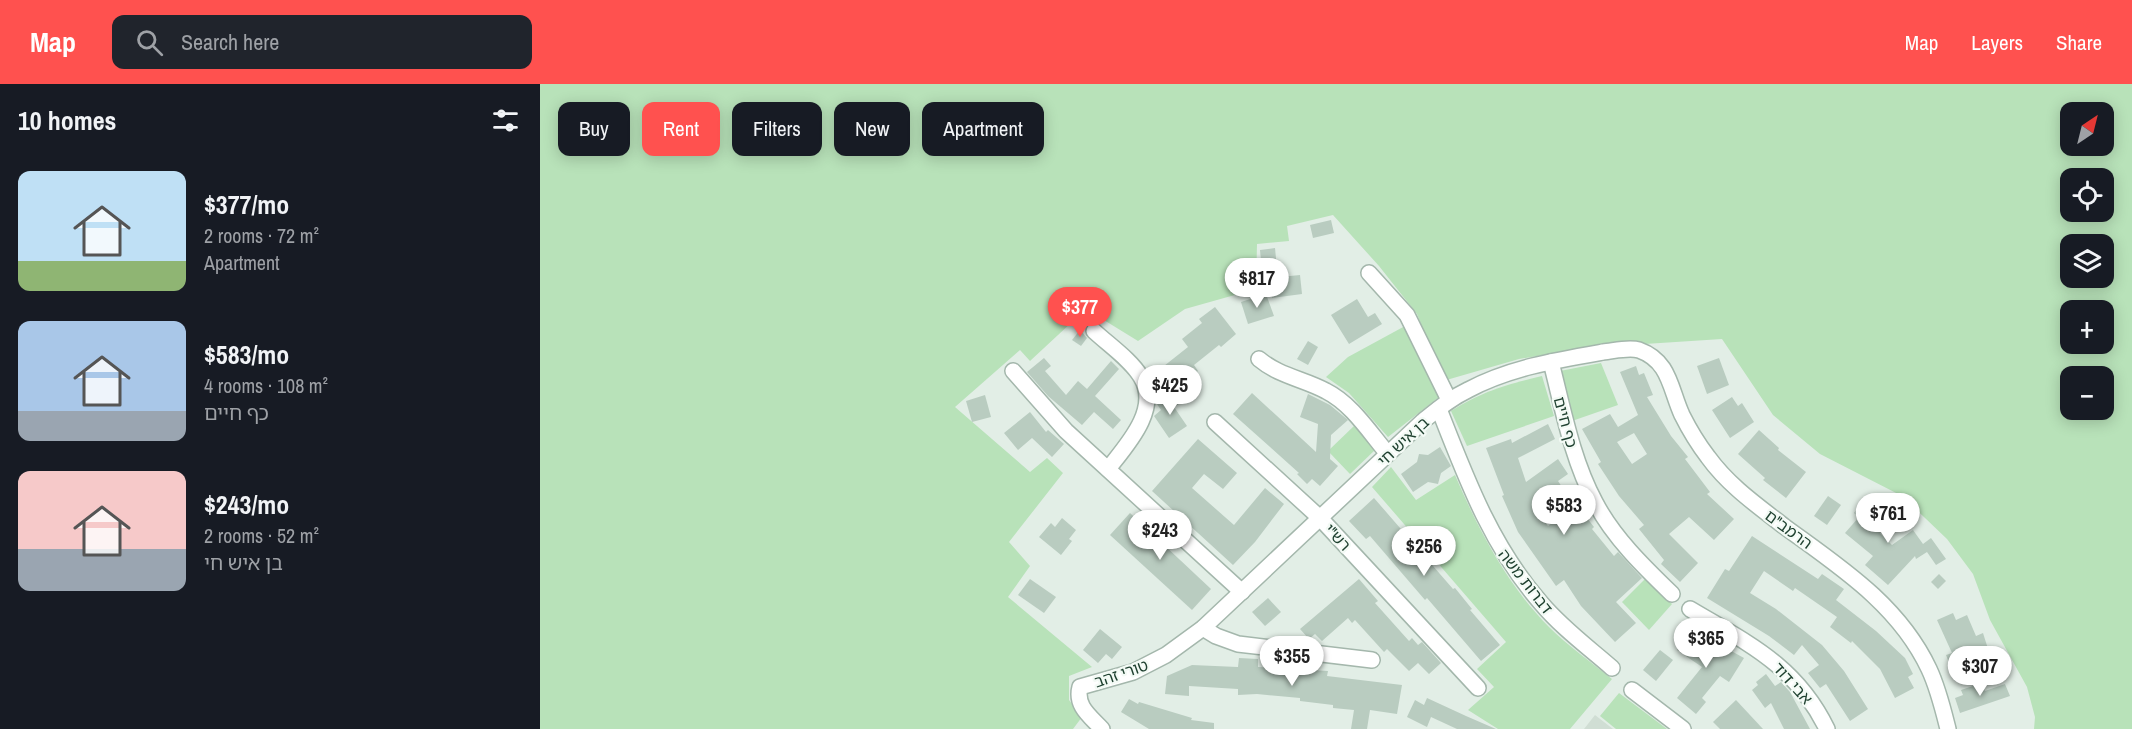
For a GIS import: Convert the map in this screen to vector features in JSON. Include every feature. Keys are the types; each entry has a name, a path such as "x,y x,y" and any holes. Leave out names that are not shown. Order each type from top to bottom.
{"street":[{"name":"דברות משה","path":"1369,273 1407,315 1444,404 1472,492 1503,553 1542,605 1568,631 1612,668"},
{"path":"1094,331 1141,377 1147,391 1146,407 1141,421 1129,442 1107,469"},
{"name":"בן איש חי","path":"1203,628 1444,404 1491,380 1551,362 1615,350 1635,349 1651,355"},
{"name":"הרמב\"ם","path":"1651,355 1666,371 1682,415 1708,458 1725,478 1748,499 1869,590 1892,614 1911,639 1929,669 1948,729"},
{"path":"1259,359 1277,372 1326,390 1338,398 1388,454"},
{"name":"כף חיים","path":"1551,362 1574,451 1596,504 1614,532 1672,594"},
{"path":"1013,371 1066,431 1242,592"},
{"name":"רש\"י","path":"1215,422 1320,518 1478,687"},
{"name":"אבי דוד","path":"1690,609 1773,660 1792,677 1809,698 1827,729"},
{"path":"1203,628 1216,636 1238,644 1372,660"},
{"name":"טורי זהב","path":"1102,729 1082,707 1078,696 1080,687 1132,672 1166,655 1203,628"},
{"path":"1632,690 1683,729"}],"shaded area":[{"path":"1595,715 1613,729 1584,729"}],"green space":[{"path":"540,84 2132,84 2132,729 2034,729 2035,717 2027,687 1990,620 1973,574 1947,539 1902,496 1820,454 1773,415 1722,339 1583,348 1519,359 1443,381 1417,314 1379,266 1333,215 1287,226 1289,241 1257,244 1256,289 1185,309 1138,341 1086,309 1030,361 1020,350 955,407 1030,472 1047,458 1063,473 1009,542 1030,566 1008,597 1092,667 1069,676 1069,700 1082,717 1073,729 540,729"},
{"path":"1405,326 1439,397 1388,437 1349,393 1326,377 1348,357"},
{"path":"1601,363 1618,405 1572,421 1560,371"},
{"path":"1542,376 1554,416 1467,446 1451,411 1495,389"},
{"path":"1354,426 1376,449 1350,474 1328,451"},
{"path":"1391,467 1416,500 1455,475 1473,516 1495,556 1520,593 1556,634 1612,679 1570,729 1498,729 1468,710 1494,687 1477,669 1506,642 1372,487"},
{"path":"1645,579 1672,604 1649,630 1622,602"},
{"path":"1619,693 1667,729 1616,729 1600,716"}],"building":[{"path":"1331,220 1334,233 1313,238 1310,225"},
{"path":"1275,248 1277,269 1262,271 1260,250"},
{"path":"1300,275 1302,294 1272,298 1270,278"},
{"path":"1266,294 1274,316 1248,324 1241,302"},
{"path":"1357,299 1368,317 1375,313 1382,324 1349,344 1331,315"},
{"path":"1215,307 1236,334 1194,365 1198,371 1188,379 1179,367 1170,373 1164,366 1188,347 1182,339 1202,323 1199,319"},
{"path":"1080,330 1087,338 1081,346 1072,340"},
{"path":"1308,341 1318,347 1308,365 1297,359"},
{"path":"1044,358 1051,366 1045,371 1066,395 1078,381 1087,389 1111,361 1119,369 1095,396 1121,420 1113,429 1094,412 1082,425 1048,396 1027,372"},
{"path":"1719,358 1729,385 1707,394 1697,366"},
{"path":"1636,366 1639,375 1644,373 1653,395 1647,397 1671,436 1688,457 1685,459 1710,492 1707,494 1734,519 1714,540 1689,517 1669,534 1698,563 1680,582 1661,564 1664,560 1639,529 1644,525 1619,496 1598,464 1601,462 1582,429 1610,414 1618,427 1638,415 1620,372","holes":["1634,433 1647,454 1632,464 1617,442"]},
{"path":"1175,392 1182,402 1174,407 1187,426 1169,438 1154,416 1161,410 1157,404"},
{"path":"1252,393 1316,452 1318,424 1300,417 1308,394 1330,405 1348,420 1331,435 1330,459 1338,466 1320,486 1312,479 1307,484 1297,474 1299,473 1233,414"},
{"path":"985,395 991,417 972,422 966,401"},
{"path":"1732,397 1738,406 1742,403 1754,422 1730,438 1712,410"},
{"path":"1030,412 1046,432 1048,430 1064,444 1052,457 1032,438 1018,450 1004,433"},
{"path":"1548,424 1555,439 1518,458 1526,482 1558,459 1568,474 1558,481 1564,490 1537,508 1541,516 1548,526 1570,509 1577,518 1583,513 1594,527 1592,529 1614,556 1618,552 1642,578 1616,602 1636,623 1615,642 1581,606 1564,580 1556,586 1518,532 1502,496 1504,495 1486,448 1511,439 1512,443"},
{"path":"1759,430 1779,448 1778,450 1806,472 1786,498 1763,480 1765,478 1738,454"},
{"path":"1198,439 1237,473 1223,489 1204,474 1192,488 1234,525 1265,488 1284,504 1255,542 1233,565 1152,491"},
{"path":"1440,447 1451,466 1441,473 1438,484 1428,482 1413,492 1401,474 1417,462 1419,454 1428,455"},
{"path":"1828,496 1841,505 1827,525 1814,516"},
{"path":"1374,498 1453,589 1455,588 1472,609 1470,610 1500,645 1481,661 1370,536 1366,539 1349,521"},
{"path":"1866,499 1891,520 1880,533 1892,545 1913,530 1923,544 1931,538 1946,559 1936,565 1927,552 1916,559 1915,556 1888,585 1865,565 1873,556 1845,533 1859,517 1854,513"},
{"path":"1130,513 1211,589 1192,610 1110,535"},
{"path":"1062,518 1076,530 1069,539 1072,541 1061,555 1039,537 1051,523 1055,527"},
{"path":"1752,536 1818,579 1822,574 1844,589 1836,600 1876,631 1905,658 1913,674 1908,677 1914,688 1895,698 1880,669 1852,641 1851,643 1830,627 1837,617 1795,588 1793,591 1764,571 1750,593 1776,609 1822,645 1844,671 1868,709 1850,721 1826,684 1820,688 1808,673 1819,665 1802,645 1794,655 1769,636 1707,598 1725,569 1729,571"},
{"path":"1939,574 1946,581 1938,589 1931,582"},
{"path":"1030,579 1056,597 1044,613 1018,595"},
{"path":"1359,579 1378,601 1375,603 1409,641 1412,638 1418,645 1422,642 1441,663 1429,674 1418,663 1409,671 1387,649 1384,652 1355,620 1352,623 1348,618 1322,641 1315,634 1309,639 1300,629"},
{"path":"1268,598 1281,612 1265,626 1252,612"},
{"path":"1953,613 1956,620 1967,615 1976,636 1983,633 1989,652 1977,657 1979,664 1953,673 1946,655 1952,653 1937,620"},
{"path":"1100,629 1122,647 1112,659 1106,654 1098,663 1083,650"},
{"path":"1689,631 1721,652 1724,647 1744,658 1729,682 1720,676 1702,698 1706,702 1696,714 1677,698 1702,667 1677,650"},
{"path":"1660,650 1673,660 1656,681 1643,670"},
{"path":"1239,658 1258,659 1258,667 1328,671 1327,676 1402,685 1397,714 1370,710 1367,729 1351,729 1354,710 1300,701 1300,698 1257,694 1238,695 1238,689 1189,686 1189,696 1165,694 1167,676 1192,665 1238,667"},
{"path":"1766,674 1775,686 1781,682 1790,692 1810,729 1784,729 1771,703 1765,708 1752,690 1758,685 1756,682"},
{"path":"1982,683 1985,691 2005,684 2010,696 1960,713 1955,698 1963,695 1961,690"},
{"path":"1427,698 1496,729 1457,729 1431,717 1427,727 1407,717 1415,700 1424,705"},
{"path":"1129,699 1138,704 1139,702 1192,718 1191,720 1214,723 1214,729 1149,729 1121,712"},
{"path":"1736,700 1763,729 1720,729 1713,722"}]}
